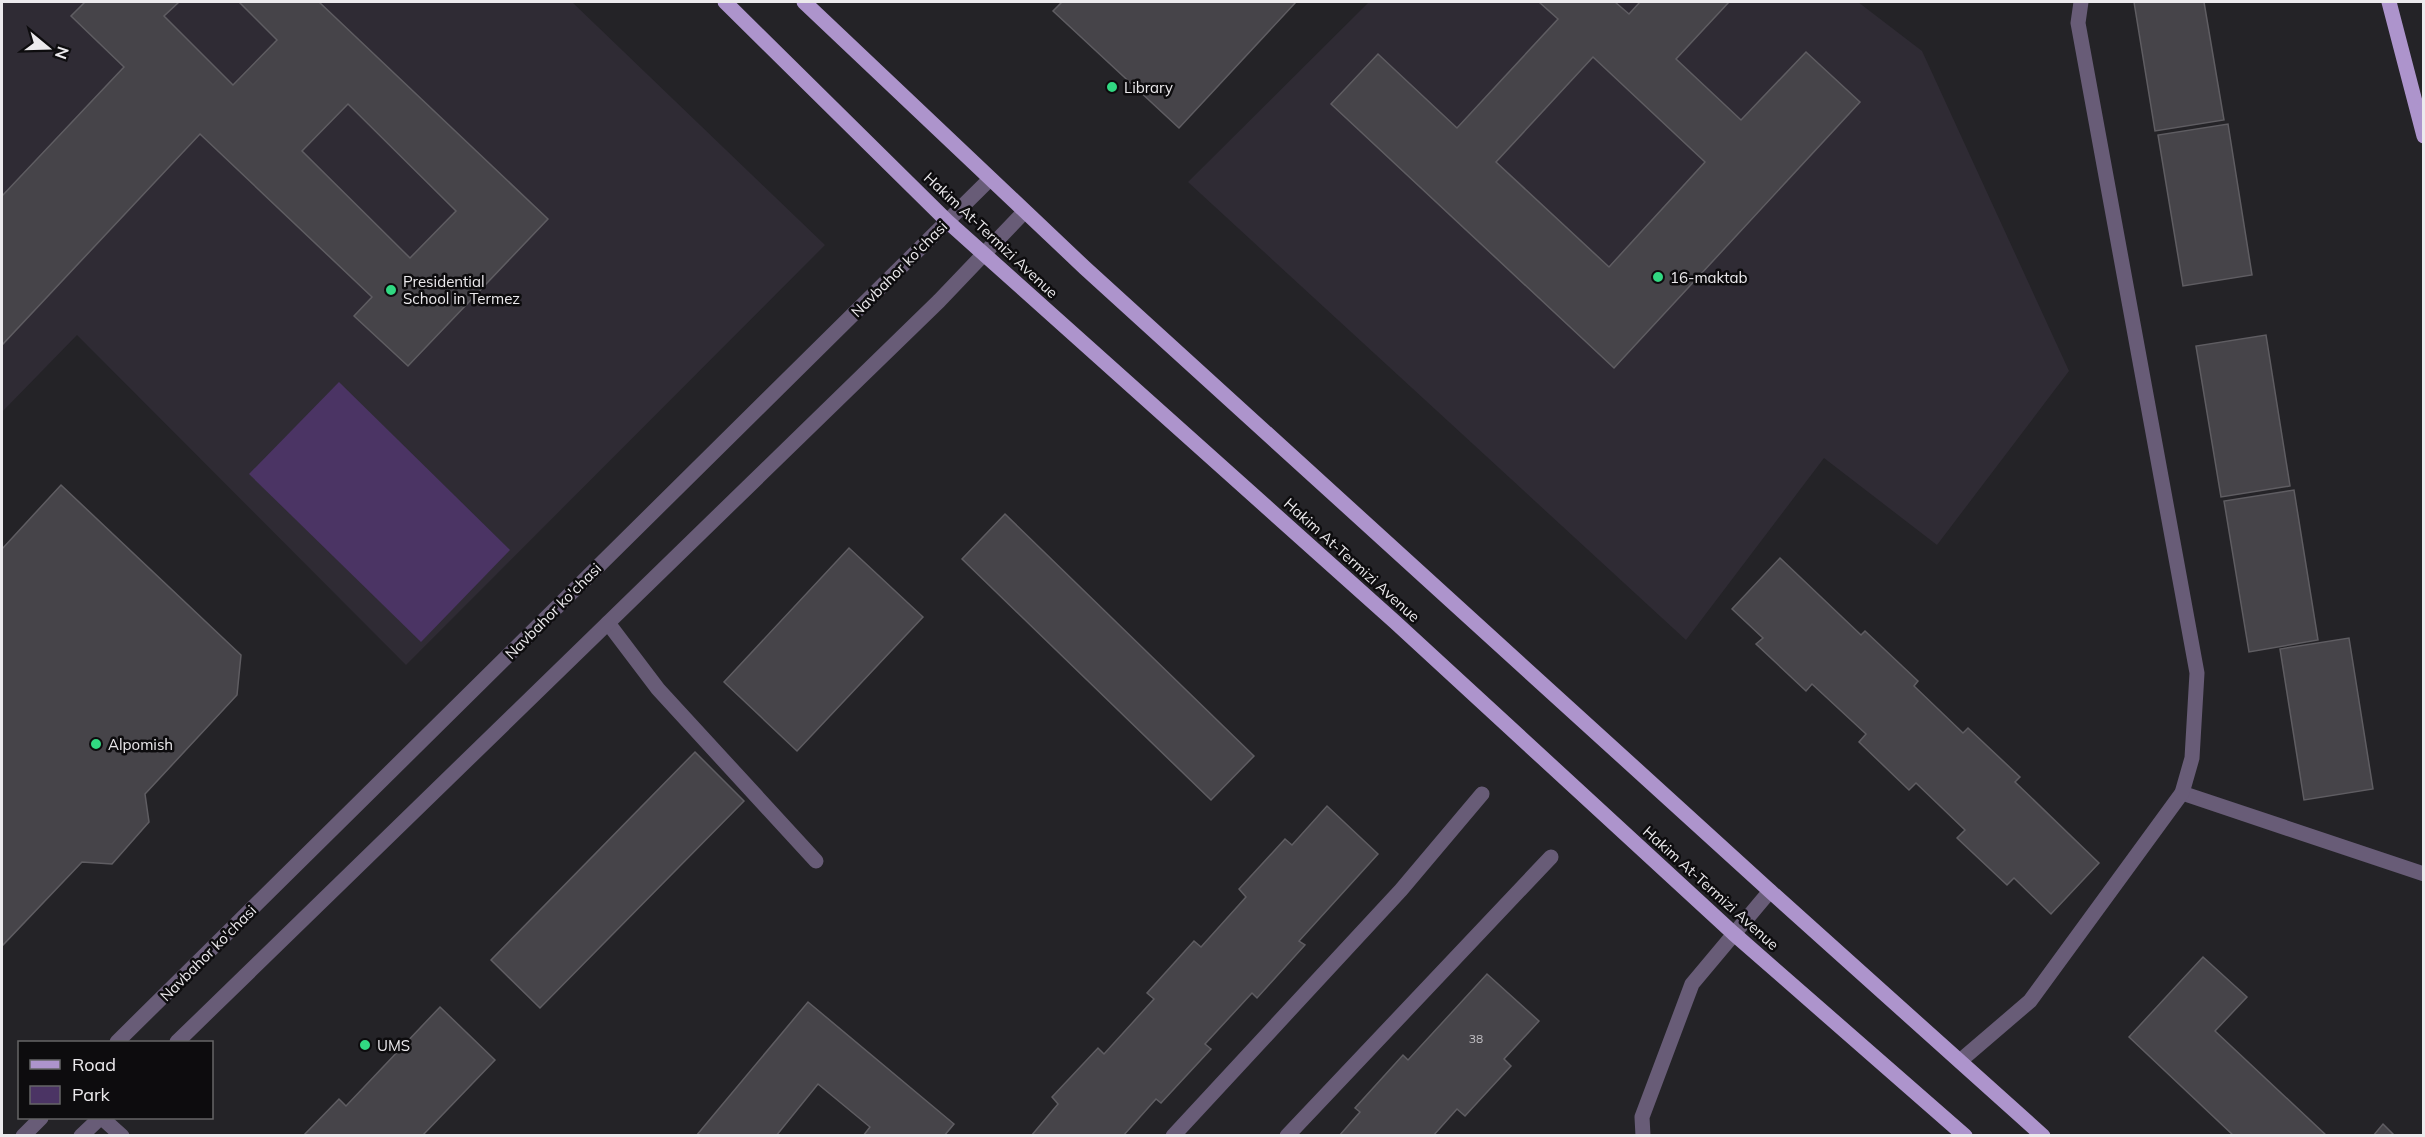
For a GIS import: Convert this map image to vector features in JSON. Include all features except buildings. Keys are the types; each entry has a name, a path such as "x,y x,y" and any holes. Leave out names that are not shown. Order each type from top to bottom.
{"main road":[{"name":"Hakim At-Termizi Avenue","path":"725,2 984,255 1395,622 1733,933 1965,1136"},
{"path":"804,2 1024,212 1770,891 2043,1136"},
{"path":"2389,2 2424,136"}],"street":[{"path":"1960,1061 2030,1001 2182,792 2192,758 2197,673 2078,23 2081,2"},
{"name":"Navbahor ko'chasi","path":"118,1041 990,179"},
{"path":"178,1041 984,255 1024,212"},
{"path":"608,622 658,689 816,861"},
{"path":"2182,792 2424,874"},
{"path":"1173,1136 1401,890 1482,794"},
{"path":"1287,1136 1551,856"},
{"path":"1643,1136 1642,1117 1692,984 1770,891"},
{"path":"23,1136 40,1119"},
{"path":"81,1136 100,1119"},
{"path":"102,1119 122,1136"}],"shaded area":[{"name":"Presidential School in Termez","path":"2,2 572,2 825,245 406,665 77,335 2,412"},
{"name":"16-maktab","path":"1369,2 1858,2 1922,51 2069,371 1937,545 1824,458 1686,640 1188,182"}],"green space":[{"path":"339,382 510,550 421,642 249,474"}],"place":[{"name":"Library","path":"1112,87"},
{"name":"16-maktab","path":"1658,277"},
{"name":"Presidential School in Termez","path":"391,290"},
{"name":"Alpomish","path":"96,744"},
{"name":"UMS","path":"365,1045"}]}
